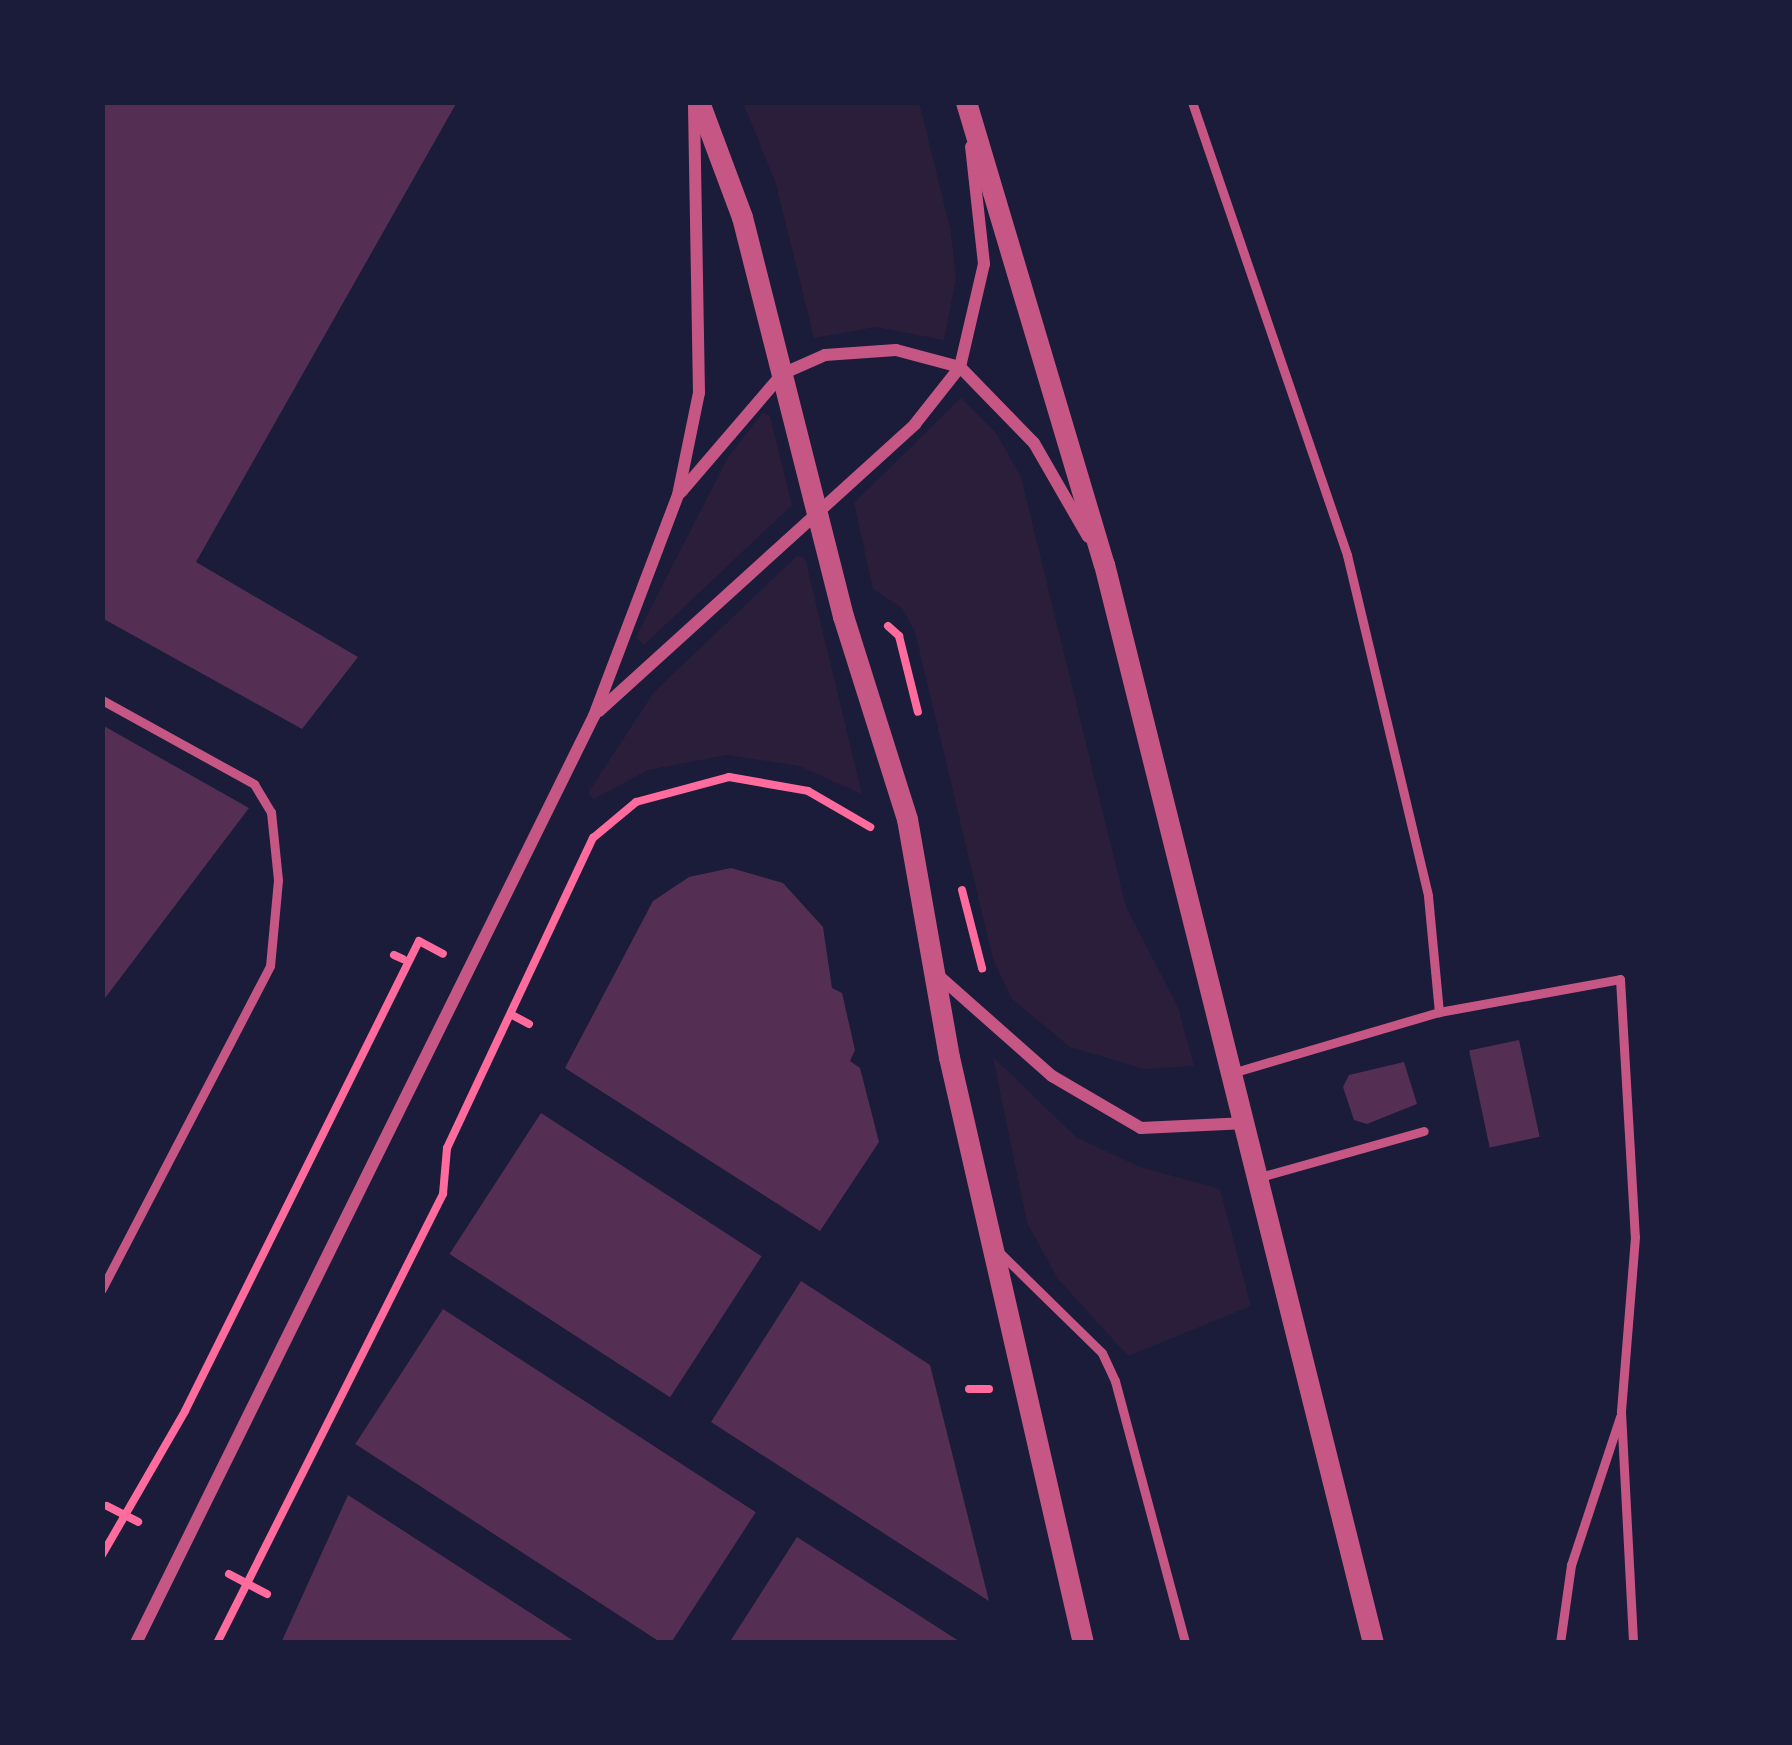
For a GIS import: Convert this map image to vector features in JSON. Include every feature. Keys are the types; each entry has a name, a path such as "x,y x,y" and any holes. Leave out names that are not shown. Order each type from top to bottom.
{"street":[{"path":"697,102 742,217 816,512 874,696 940,977 949,1057 1083,1643"},
{"path":"136,1643 594,716 678,495 699,393 697,102"},
{"path":"594,716 915,424 960,367 984,264 966,102"},
{"path":"966,102 1104,564 1373,1643"},
{"path":"678,495 782,374 865,349 960,367 1034,443 1104,564"},
{"path":"940,977 1052,1076 1141,1127 1246,1123"}],"lane":[{"path":"1192,102 1347,555 1428,896 1439,1012"},
{"path":"102,700 254,784 271,812 278,880 270,966 102,1288"},
{"path":"1232,1073 1439,1012 1620,979 1635,1237 1621,1412 1633,1643"},
{"path":"1260,1177 1424,1131"},
{"path":"993,1246 1102,1352 1185,1643"},
{"path":"1560,1643 1571,1565 1621,1412"}],"path":[{"path":"217,1643 443,1194 447,1148 512,988 592,838 636,802 697,781 765,779 808,790 869,827"},
{"path":"102,1555 134,1520 419,941 427,945"},
{"path":"514,1016 529,1024"},
{"path":"969,1389 989,1390"},
{"path":"106,1506 134,1520"},
{"path":"229,1574 266,1594"}],"shaded area":[{"path":"743,102 919,102 951,232 956,278 944,340 876,327 814,338 776,184"},
{"path":"961,398 996,433 1021,477 1126,907 1178,1007 1194,1066 1144,1069 1070,1047 1012,999 993,959 915,632 902,608 873,589 854,503"},
{"path":"762,413 770,416 792,505 644,645 636,637 727,459"},
{"path":"797,556 805,558 862,794 799,766 727,755 648,770 594,799 588,793 654,692"},
{"path":"993,1057 1076,1137 1140,1167 1220,1189 1251,1306 1128,1356 1058,1279 1027,1223"}],"building":[{"path":"102,102 457,102 196,562 358,657 302,729 102,618"},
{"path":"102,725 249,808 102,1002"},
{"path":"731,868 783,883 823,927 832,988 842,993 855,1050 850,1061 860,1068 879,1142 820,1231 565,1068 653,901 689,877"},
{"path":"1519,1040 1540,1137 1490,1147 1469,1051"},
{"path":"1404,1062 1417,1104 1367,1124 1354,1120 1343,1087 1349,1075"},
{"path":"541,1113 762,1256 670,1397 450,1254"},
{"path":"801,1281 930,1365 989,1601 711,1422"},
{"path":"443,1309 756,1512 671,1643 662,1643 355,1444"},
{"path":"348,1495 577,1643 281,1643"},
{"path":"797,1537 962,1643 729,1643"}]}
